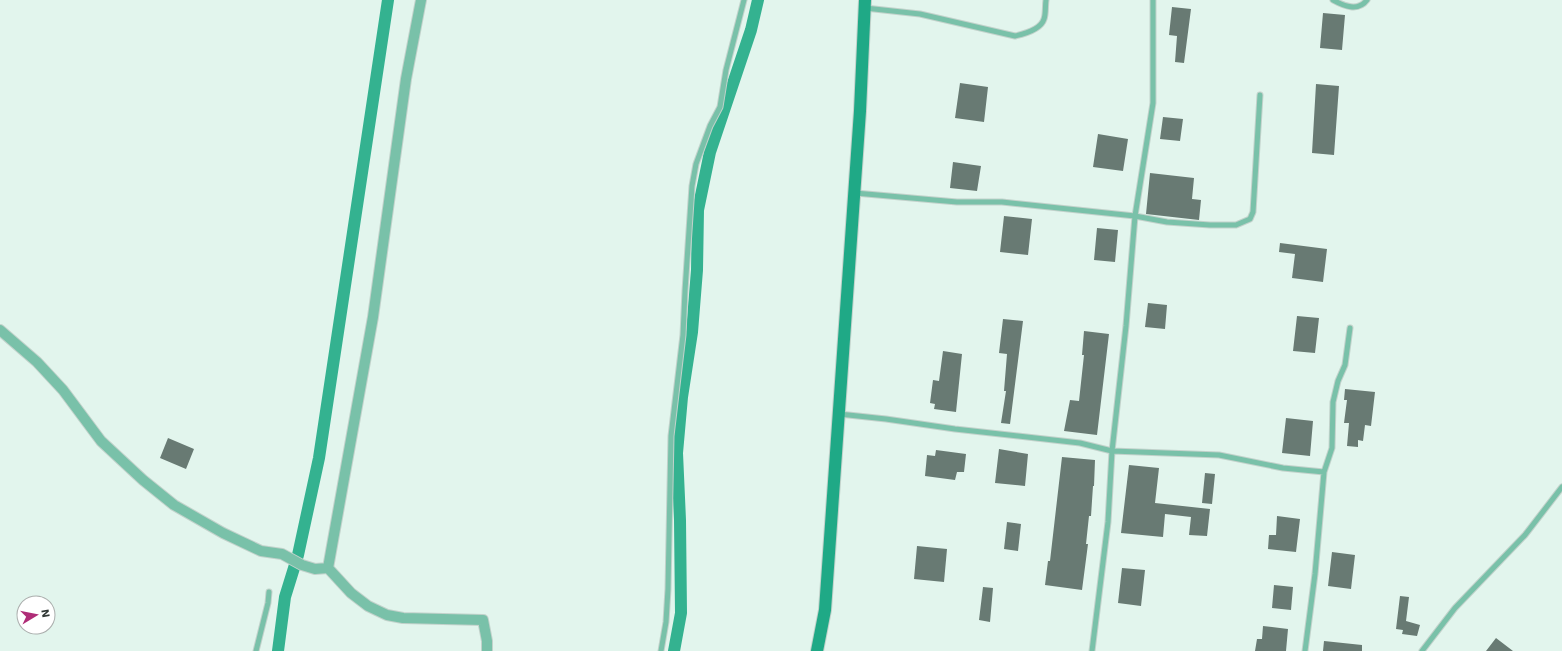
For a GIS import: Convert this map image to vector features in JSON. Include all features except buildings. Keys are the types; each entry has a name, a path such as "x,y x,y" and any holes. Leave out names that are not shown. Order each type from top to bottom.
{"main road":[{"path":"818,651 826,610 855,193 865,4"}],"street":[{"path":"328,568 372,325 406,79 421,0"},
{"path":"0,330 37,362 63,390 101,441 143,480 174,505 230,536 261,551 282,554 302,566 315,569 328,568"},
{"path":"328,568 351,593 368,606 387,615 403,618 483,620 487,641 487,651"}],"lane":[{"path":"661,651 666,622 668,589 671,436 684,335 685,291 692,186 696,164 710,126 720,107 726,70 744,0"},
{"path":"865,4 920,14 1015,36 1027,34 1044,20 1046,0"},
{"path":"1092,651 1108,522 1112,451 1126,326 1135,216 1153,103 1153,0"},
{"path":"1333,0 1344,6 1358,7 1367,0"},
{"path":"855,193 957,202 1002,202 1135,216 1167,222 1225,226 1236,225 1250,219 1254,212 1260,95"},
{"path":"1305,651 1315,574 1324,472 1332,448 1333,402 1338,381 1345,365 1350,328"},
{"path":"839,414 1080,443 1112,451 1219,455 1283,468 1324,472"},
{"path":"1422,651 1455,608 1524,535 1562,487"},
{"path":"256,651 268,603 269,592"}],"waterway":[{"path":"278,651 285,597 298,555 319,458 388,0"},
{"path":"674,651 681,613 680,520 677,453 682,397 692,332 697,270 698,210 710,152 751,30 758,0"}]}
